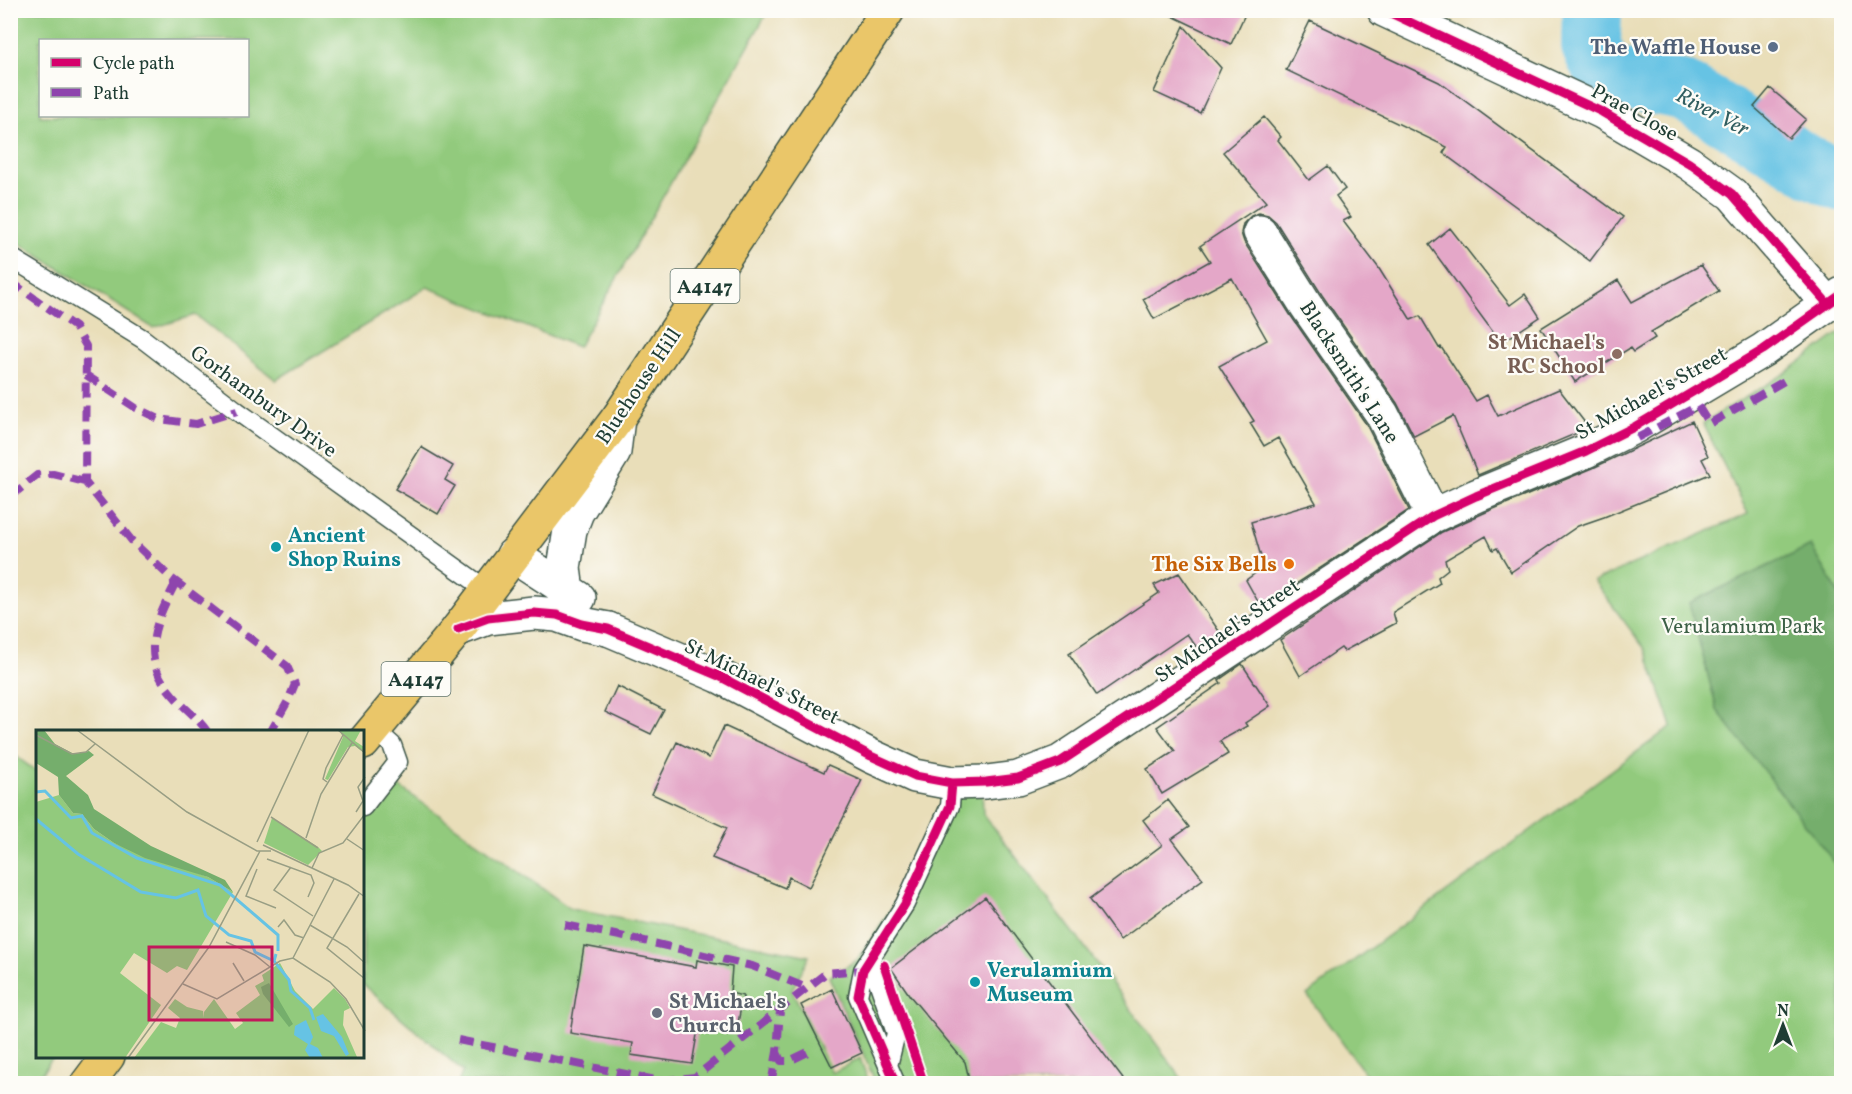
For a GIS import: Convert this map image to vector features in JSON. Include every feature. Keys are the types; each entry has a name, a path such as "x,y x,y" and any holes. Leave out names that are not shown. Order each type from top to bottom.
{"main road":[{"name":"Bluehouse Hill","path":"368,736 458,629 618,418 888,10"},
{"path":"87,1083 106,1058"}],"street":[{"name":"Prae Close","path":"1383,10 1602,112 1689,163 1732,194 1834,299"},
{"name":"Blacksmith's Lane","path":"1260,232 1306,305 1382,414 1433,516"},
{"name":"St Michael's Street","path":"458,629 488,618 534,613 556,615 582,624 608,629 719,676 871,756 915,776 952,783 1018,778 1060,762 1433,516 1586,451 1634,427 1764,350 1834,299"},
{"path":"567,591 564,568 570,530 577,512 614,452 618,418"},
{"path":"513,555 596,609 608,629"}],"lane":[{"name":"Gorhambury Drive","path":"10,257 143,339 237,411 487,590"},
{"path":"364,806 398,762 392,745 368,736"},
{"path":"896,1083 888,1066 896,1033 866,964 905,904 950,806 952,783"}],"green space":[{"path":"11,10 768,11 578,347 427,287 276,380 195,315 153,328 11,238"},
{"name":"Verulamium Park","path":"1841,332 1841,1083 1372,1083 1307,995 1672,726 1645,649 1594,581 1748,514 1703,423 1781,376"},
{"name":"Verulamium Park","path":"1811,546 1841,597 1841,871 1717,710 1689,603"},
{"path":"10,752 36,771 36,1058 52,1058 35,1083 11,1083"},
{"path":"393,782 571,909 809,956 792,990 832,1073 860,1058 869,1083 458,1083 463,1071 364,986 364,816"},
{"path":"982,784 983,814 1185,1083 876,1083 829,977 857,960 925,858 954,785"}],"building":[{"path":"1160,10 1247,10 1231,44"},
{"path":"1310,21 1439,82 1623,217 1590,261 1443,153 1447,147 1286,70"},
{"path":"1184,26 1221,68 1200,113 1154,92"},
{"path":"1770,88 1806,119 1789,138 1754,107"},
{"path":"1264,117 1281,137 1278,140 1309,180 1328,166 1345,189 1336,196 1351,217 1343,221 1378,267 1411,320 1420,316 1476,401 1487,395 1498,416 1559,389 1589,428 1478,475 1453,416 1414,436 1397,403 1322,295 1276,222 1268,215 1259,213 1251,216 1243,224 1241,233 1244,242 1291,316 1366,424 1409,510 1261,607 1246,580 1264,567 1251,522 1316,503 1278,438 1264,446 1250,423 1254,421 1219,366 1267,340 1232,278 1154,319 1143,299 1210,261 1200,246 1266,202 1223,152"},
{"path":"1450,228 1510,305 1525,294 1540,317 1501,343 1429,245"},
{"path":"1701,265 1719,291 1651,332 1655,338 1633,352 1630,348 1575,382 1541,328 1618,280 1632,302"},
{"path":"1692,421 1708,456 1702,459 1710,474 1578,526 1511,572 1497,548 1493,550 1486,536 1445,560 1448,569 1438,577 1440,583 1393,612 1396,623 1344,651 1341,648 1300,676 1280,640 1442,532 1593,468"},
{"path":"421,447 453,466 445,480 455,486 438,514 395,489"},
{"path":"1179,573 1221,634 1198,649 1187,634 1097,695 1069,654 1159,593 1154,585"},
{"path":"1242,664 1270,706 1245,723 1247,726 1220,741 1228,754 1162,794 1147,769 1175,751 1157,727 1221,683 1219,680"},
{"path":"617,686 664,710 651,734 605,712"},
{"path":"724,726 824,772 828,765 862,780 809,887 789,877 785,888 712,858 727,828 652,794 677,742 709,758"},
{"path":"1168,800 1189,827 1172,839 1203,879 1120,940 1090,899 1162,845 1143,820"},
{"name":"Verulamium Museum","path":"985,897 1126,1083 970,1083 965,1062 910,996 891,968"},
{"name":"St Michael's Church","path":"584,946 696,967 697,960 732,967 730,993 743,996 736,1034 698,1029 692,1064 631,1055 633,1043 570,1033"},
{"path":"832,989 862,1053 832,1067 801,1005"}],"waterway":[{"name":"River Ver","path":"1592,10 1591,46 1605,75 1682,90 1816,170 1842,182"}],"marked path":[{"path":"10,281 75,327 86,346 85,482 132,541 171,578 287,666 295,684 272,730"},
{"path":"86,375 136,408 159,419 196,424 237,411"},
{"path":"1637,438 1698,406 1709,424 1786,380"},
{"path":"10,497 37,475 53,474 85,482"},
{"path":"174,581 174,586 156,627 153,653 156,667 172,694 206,730"},
{"path":"565,925 752,966 807,988"},
{"path":"458,1040 661,1081 695,1077 826,973 863,970"},
{"path":"771,1084 777,1052 780,1010"},
{"path":"777,1052 781,1061 789,1061 814,1049"}],"cycle path":[{"path":"1384,10 1602,112 1689,163 1732,194 1827,303"},
{"path":"458,629 488,618 534,613 557,615 582,624 608,629 719,676 871,756 915,776 952,783 1018,778 1060,762 1433,516 1586,451 1634,427 1763,350 1842,294"},
{"path":"896,1084 858,996 863,970 905,904 950,806 952,783"},
{"path":"884,965 924,1084"}],"place":[{"name":"The Waffle House","path":"1773,47"},
{"name":"St Michael's RC School","path":"1617,354"},
{"name":"Ancient Shop Ruins","path":"276,547"},
{"name":"The Six Bells","path":"1289,564"},
{"name":"Verulamium Museum","path":"975,982"},
{"name":"St Michael's Church","path":"657,1013"}]}
